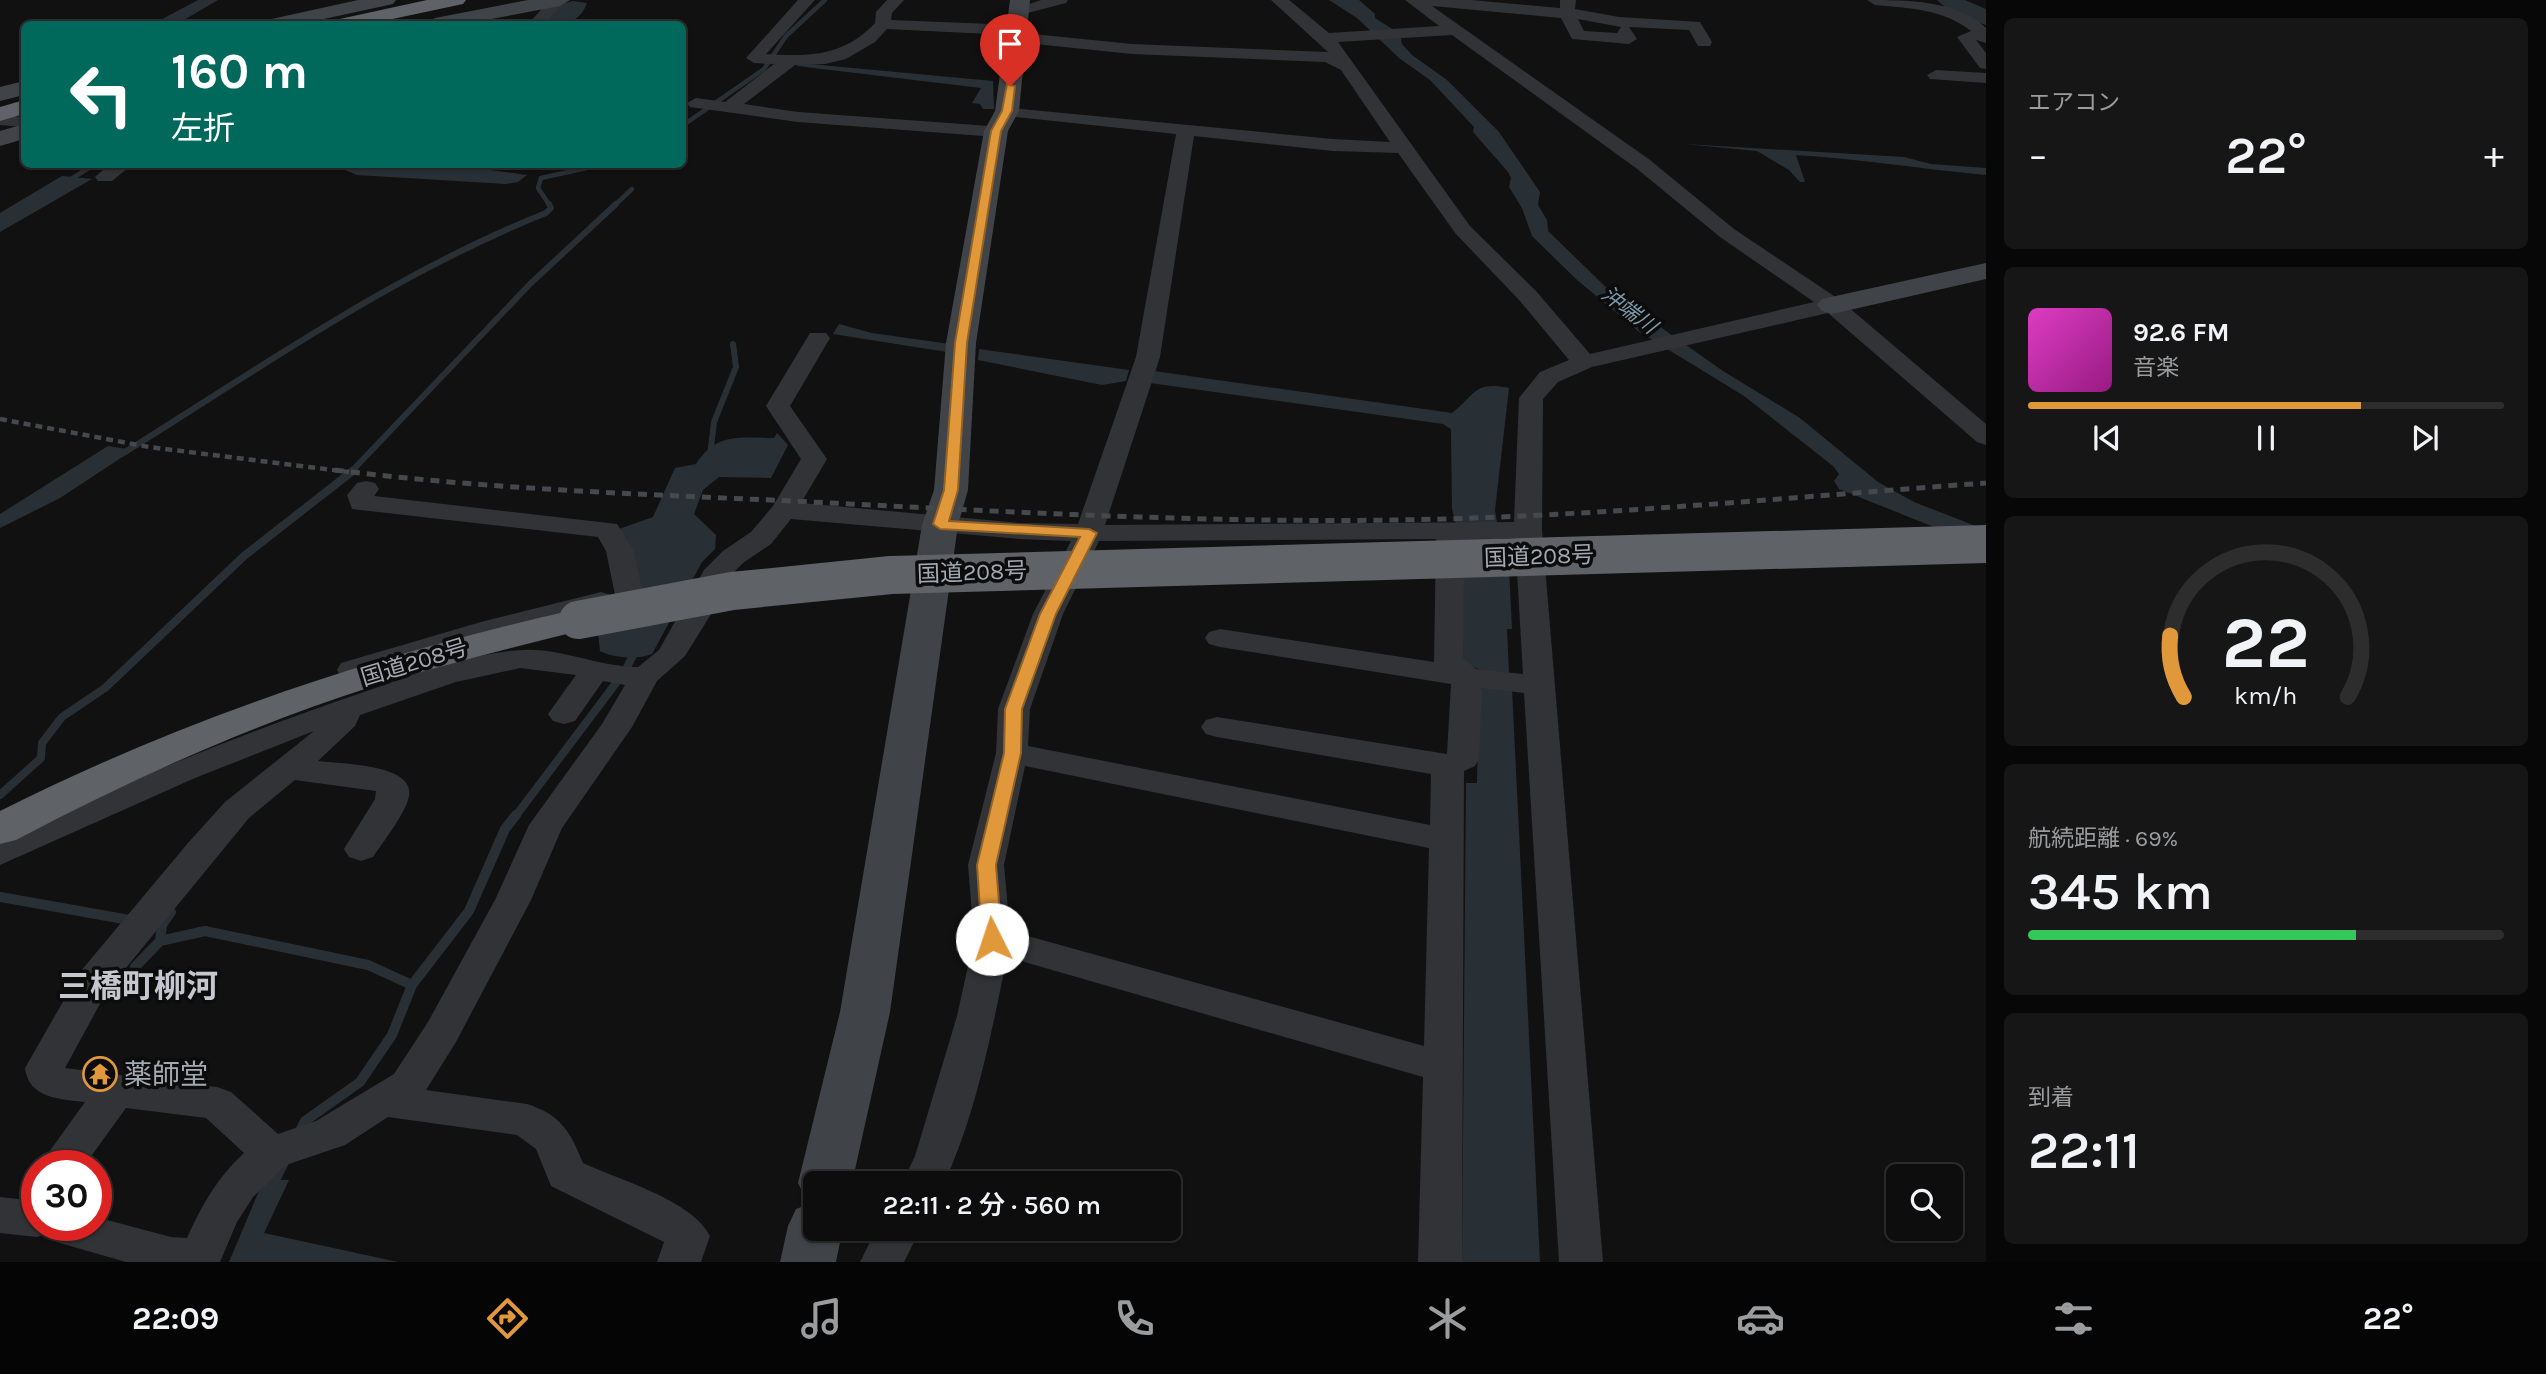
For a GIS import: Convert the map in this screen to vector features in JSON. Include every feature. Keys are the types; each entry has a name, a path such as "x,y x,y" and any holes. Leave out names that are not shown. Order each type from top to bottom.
{"highway":[{"path":"345,21 444,0"},
{"path":"356,21 456,0"},
{"path":"0,112 21,106"},
{"name":"国道208号","path":"6,816 245,719 457,656 606,605 891,575 1986,544"}],"street":[{"path":"288,21 386,0"},
{"path":"450,21 559,0"},
{"path":"539,21 559,0"},
{"path":"807,0 781,25 754,58 836,59 872,38 883,23 884,12 896,0"},
{"path":"1018,19 1060,0"},
{"path":"1279,0 1333,38 1357,83 1463,230 1528,296 1584,362"},
{"path":"1413,0 1450,31 1551,97 1643,164 1727,233 1826,306 1986,437"},
{"path":"1428,0 1448,16 1471,25 1485,39 1536,73 1555,90 1551,97"},
{"path":"1428,0 1567,7 1618,22 1694,25 1704,42"},
{"path":"1875,0 1947,10 1976,23 1985,35"},
{"path":"1567,7 1578,36 1632,46 1618,22"},
{"path":"883,23 1018,19 1156,42 1194,42 1329,57 1350,68"},
{"path":"828,1171 865,1012 940,524 951,490 961,343 1018,19"},
{"path":"1121,31 1156,42"},
{"path":"1333,38 1450,31"},
{"path":"1985,35 1965,37 1986,64"},
{"path":"1194,42 1192,62 1227,65"},
{"path":"726,107 786,60"},
{"path":"1936,75 1986,78"},
{"path":"0,94 21,89"},
{"path":"700,103 798,117 1001,121 1186,129 1333,145 1405,148"},
{"path":"0,120 21,122"},
{"path":"929,1171 936,1156 976,1016 992,939 986,865 1012,753 1014,709 1048,614 1089,533 1148,357 1186,129"},
{"path":"0,139 21,132"},
{"path":"105,177 118,168"},
{"path":"1581,1262 1539,685 1518,531 1531,398 1549,377 1584,362 1615,353 1986,271"},
{"path":"366,489 360,495 362,503 607,530 620,551 606,605 706,578 761,538 785,509 814,459 778,406 818,338"},
{"path":"785,509 940,524 1089,533 1518,531"},
{"path":"1450,531 1448,661 1467,677"},
{"path":"112,1239 159,1253 198,1260 220,1213 239,1185 271,1153 330,1133 379,1100 408,1085 442,1032 513,900 546,825 616,727 645,676 670,656 698,611 706,578"},
{"path":"1220,638 1467,677 1539,685"},
{"path":"0,853 146,786 273,734 345,709 457,656 519,660 631,677 645,676"},
{"path":"564,714 583,668"},
{"path":"1217,727 1448,766 1463,759 1467,677"},
{"path":"271,1153 218,1103 55,1083 46,1076 45,1068 93,982 141,922 237,810 327,737 344,719 345,709"},
{"path":"1012,753 1447,840"},
{"path":"1440,1262 1448,766"},
{"path":"288,768 380,780 393,785 392,799 362,849"},
{"path":"992,939 1443,1068"},
{"path":"72,1150 117,1090"},
{"path":"379,1100 527,1120 553,1139 566,1174 601,1193 678,1226 688,1236 679,1262"},
{"path":"808,1262 813,1241"},
{"path":"882,1262 893,1241"}],"water":[{"path":"198,0 218,0 182,21 159,21"},
{"name":"沖端川","path":"1329,0 1359,0 1375,14 1375,18 1400,34 1402,44 1412,55 1447,80 1499,132 1540,192 1538,205 1547,220 1548,231 1612,293 1723,371 1800,418 1878,482 1914,502 1986,530 1959,537 1839,489 1834,481 1839,474 1833,466 1744,396 1638,331 1576,279 1532,236 1522,208 1509,187 1511,178 1508,172 1473,132 1474,127 1430,80 1399,58 1357,18"},
{"path":"573,1 587,3 579,16 571,21 544,21 556,5"},
{"path":"799,63 993,81 994,109 983,109 980,104 972,103 981,88 797,66"},
{"path":"1685,144 1904,157 1931,164 1986,168 1986,175 1796,155 1805,182 1800,182 1789,170 1757,151"},
{"path":"340,168 477,168 527,175 518,182 506,184 357,175"},
{"path":"62,176 92,179 0,232 0,213"},
{"path":"839,324 872,333 950,344 947,352 833,334"},
{"path":"979,349 1129,370 1126,381 1102,385 978,360"},
{"path":"1154,371 1452,413 1482,388 1509,388 1495,510 1500,541 1461,543 1452,509 1451,429 1443,424 1150,383"},
{"path":"777,433 788,445 771,478 719,477 703,490 694,514 716,535 715,549 702,562 652,654 626,657 600,651 598,632 635,575 619,529 653,517 675,468 696,464 712,446 721,442 740,438 774,438"},
{"path":"108,446 133,450 60,498 0,528 0,514"},
{"path":"1509,569 1512,629 1507,629 1509,673 1480,670 1461,661 1459,572"},
{"path":"1487,686 1512,689 1540,1262 1462,1262 1466,783 1477,783 1479,690"},
{"path":"264,1179 289,1180 264,1233 398,1262 229,1262"}],"waterway":[{"path":"686,123 764,69 786,36 825,0"},
{"path":"1949,0 1962,9 1986,17"},
{"path":"68,181 89,168"},
{"path":"550,206 538,188 541,178 587,168"},
{"path":"614,206 632,189"},
{"path":"351,472 530,284 616,204"},
{"path":"122,454 382,293 490,237 546,213 550,206"},
{"path":"710,456 714,422 736,367 733,344"},
{"path":"0,795 41,758 42,743 62,717 105,688 244,556 354,470"},
{"path":"626,669 637,648"},
{"path":"515,817 616,683"},
{"path":"412,985 469,911 505,829 516,815"},
{"path":"0,897 135,921"},
{"path":"160,941 162,925 171,912"},
{"path":"160,941 205,931 368,965 412,985"},
{"path":"135,967 160,941"},
{"path":"298,1135 305,1121 360,1082 392,1035 412,985"},
{"path":"272,1186 284,1162"}],"railway":[{"path":"0,419 149,447 349,472"},
{"path":"335,470 449,482 620,493 1246,520 1397,520 1545,515 1986,483"}],"place":[{"name":"薬師堂","path":"100,1074"}],"district":[{"name":"三橋町柳河","path":"138,986"}],"route":[{"path":"992,939 986,865 1012,753 1014,709 1048,614 1089,533 1020,531 940,524 951,490 961,343 996,131 1007,111 1010,86"}]}
